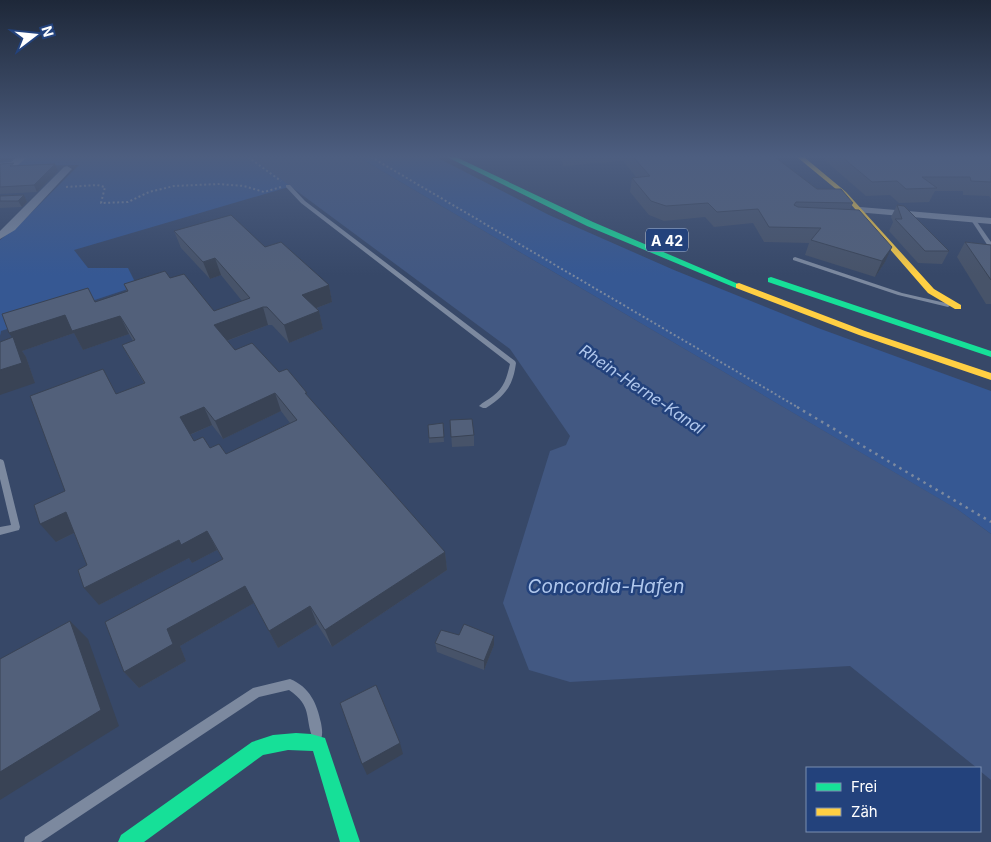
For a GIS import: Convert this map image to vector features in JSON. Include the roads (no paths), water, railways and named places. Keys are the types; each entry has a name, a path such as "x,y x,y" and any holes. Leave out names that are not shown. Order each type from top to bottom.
{"main road":[{"name":"A 42","path":"531,196 590,224 703,272 808,313 991,377"},
{"path":"846,196 931,292 958,307"},
{"path":"756,274 991,354"},
{"path":"128,842 258,748 275,741 292,740 306,740 319,744 350,842"}],"street":[{"path":"24,197 28,196"},
{"path":"0,236 11,228 41,196"},
{"path":"863,217 991,221"}],"lane":[{"path":"298,196 513,363 511,380 499,397 483,406"},
{"path":"973,220 991,246"},
{"path":"795,259 900,294 958,307"},
{"path":"0,462 16,527 0,531"},
{"path":"30,842 257,692 290,684 304,693 310,703 319,744"}],"water":[{"path":"304,196 425,196 957,509 991,534 991,780 981,772 981,767 976,767 850,666 570,682 529,670 503,603 550,451 566,445 570,436 510,349"}],"water label":[{"name":"Rhein-Herne-Kanal","path":"642,389"},
{"name":"Concordia-Hafen","path":"606,586"}]}
